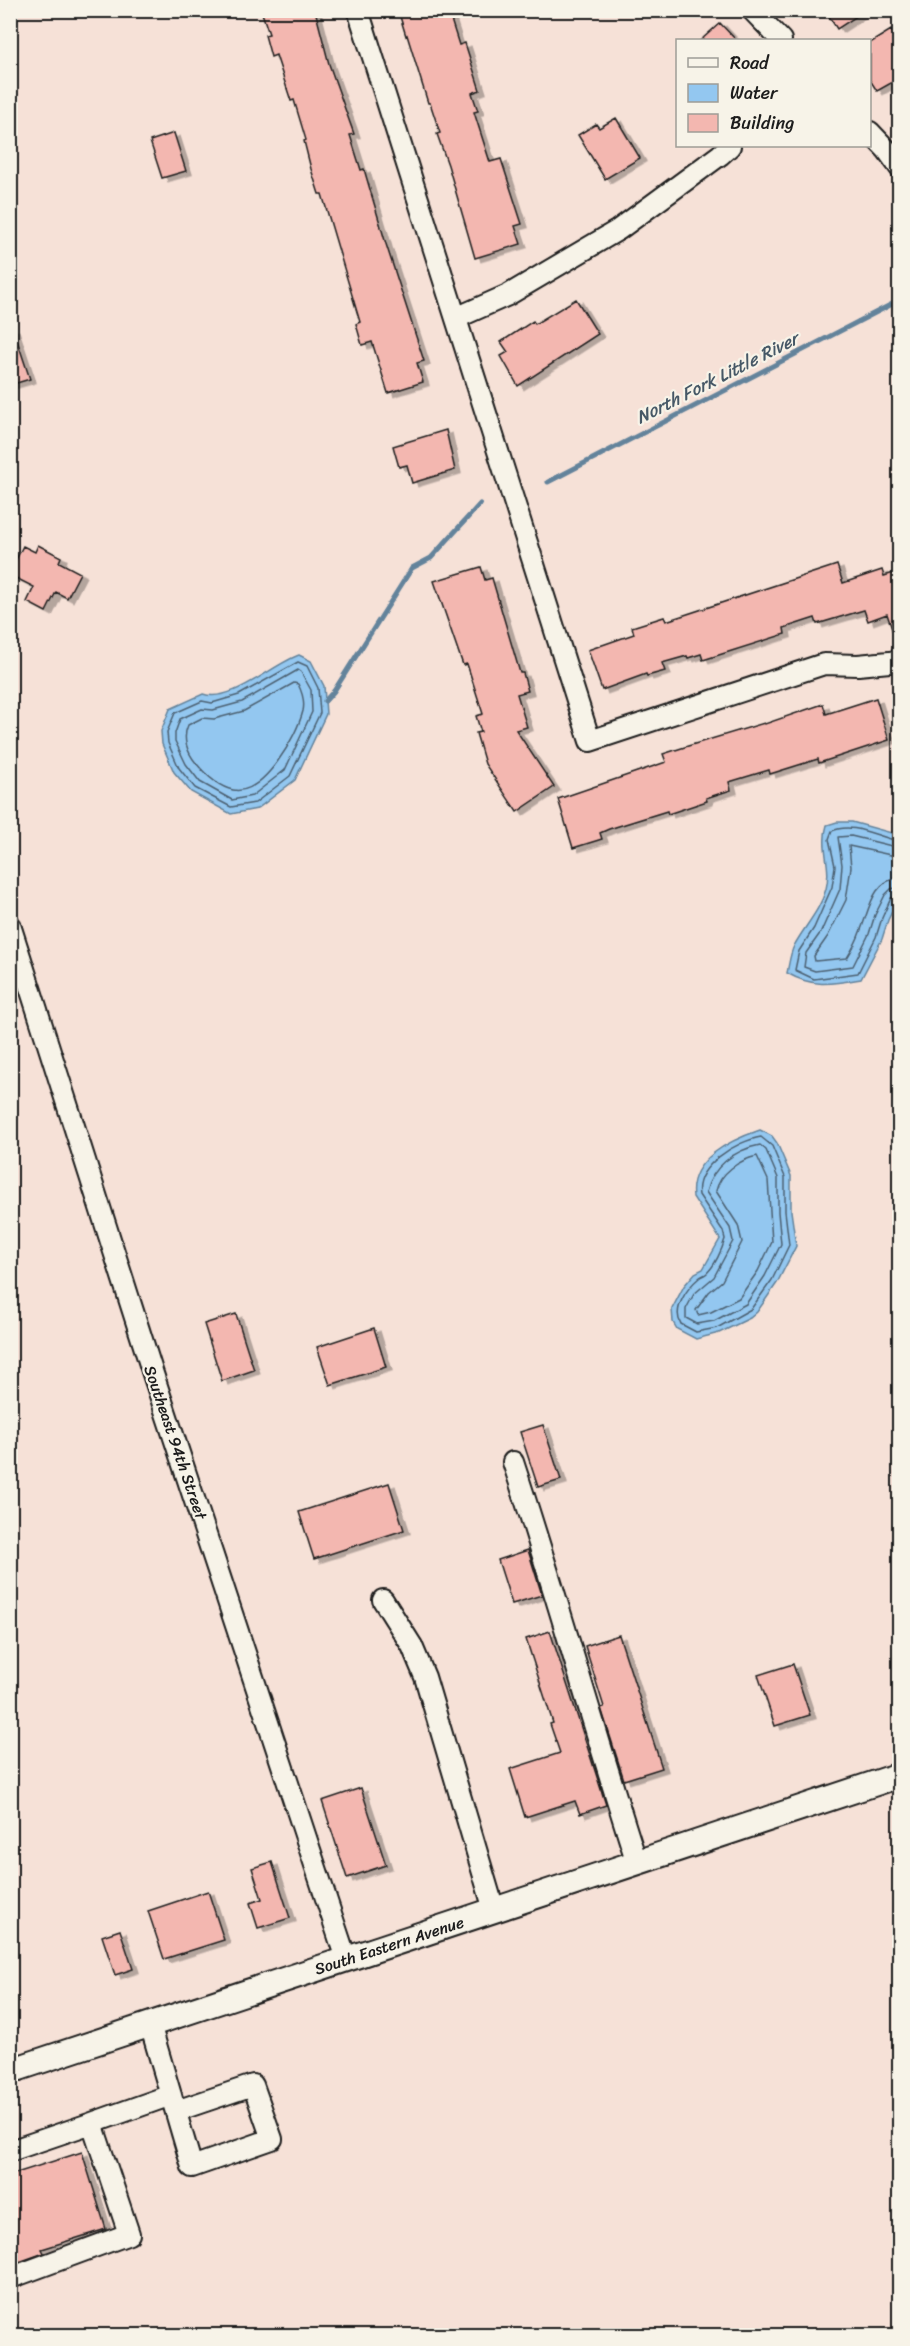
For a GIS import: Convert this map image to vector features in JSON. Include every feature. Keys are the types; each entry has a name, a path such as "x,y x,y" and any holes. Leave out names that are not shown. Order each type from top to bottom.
{"main road":[{"name":"South Eastern Avenue","path":"10,2071 900,1775"}],"street":[{"path":"358,10 590,741 824,664 858,665 900,661"},
{"path":"752,10 780,39"},
{"path":"871,133 893,145 900,168"},
{"path":"456,318 508,295 618,230 729,147"},
{"name":"Southeast 94th Street","path":"10,925 150,1364 346,1959"},
{"path":"513,1462 554,1585 566,1635 637,1863"},
{"path":"383,1600 412,1646 425,1677 494,1910"},
{"path":"10,2151 92,2124 173,2103 254,2085 272,2139 192,2167 173,2103 150,2024"},
{"path":"10,2278 129,2234 92,2124"}],"water":[{"path":"299,655 311,661 324,686 326,714 295,780 257,809 231,814 191,792 174,772 162,744 161,731 170,709 203,694 214,696 239,688"},
{"path":"852,822 899,835 899,897 882,939 861,979 814,983 787,973 794,946 816,912 826,889 828,872 825,833 827,825"},
{"path":"760,1130 772,1136 777,1143 791,1176 791,1211 796,1246 777,1283 757,1312 750,1318 719,1333 696,1339 677,1329 673,1322 672,1309 684,1286 695,1273 703,1269 720,1239 693,1197 693,1184 697,1172 714,1153 737,1139"}],"building":[{"path":"261,10 315,10 329,64 354,134 350,135 361,170 364,169 424,361 417,363 423,382 388,393 372,342 362,345 356,324 360,322 322,194 319,194 311,169 304,141 306,140 294,100 291,101 276,55 271,57 265,35 269,34"},
{"path":"398,10 448,10 459,45 465,43 480,90 472,93 478,111 474,112 490,162 501,159 522,224 515,226 521,244 475,258 437,134 440,133"},
{"path":"825,10 866,10 837,29"},
{"path":"720,23 735,39 702,39"},
{"path":"891,30 900,44 900,78 877,91 871,82 871,42"},
{"path":"616,118 640,158 605,179 578,135 596,124 599,128"},
{"path":"174,133 186,171 162,178 150,141"},
{"path":"576,299 598,334 518,386 501,356 508,352 501,342 533,321 535,324"},
{"path":"10,328 13,328 30,379 10,385"},
{"path":"446,430 455,470 412,483 407,465 399,467 393,446"},
{"path":"38,545 61,557 59,562 80,573 67,598 56,592 46,612 27,602 34,587 10,575 23,546 35,552"},
{"path":"837,565 843,583 882,570 884,576 894,573 900,590 900,644 897,644 887,614 868,621 864,610 817,624 815,618 784,628 785,634 703,660 701,654 662,663 665,671 647,676 646,674 602,690 588,650 634,634 632,627 664,617 666,621"},
{"path":"481,567 485,580 492,578 520,673 523,673 528,691 517,694 527,727 516,730 554,787 517,812 485,764 476,733 481,732 476,716 483,714 467,664 463,665 434,581"},
{"path":"876,698 889,740 819,763 818,759 770,774 769,770 729,782 731,790 706,798 707,801 609,829 600,833 602,839 573,848 558,799 666,762 663,754 688,746 765,724 823,704 826,714"},
{"path":"236,1314 254,1370 222,1381 204,1324"},
{"path":"374,1328 386,1367 330,1385 317,1347"},
{"path":"543,1425 561,1480 538,1487 520,1432"},
{"path":"389,1483 404,1530 314,1559 299,1512"},
{"path":"528,1550 542,1595 512,1604 498,1560"},
{"path":"550,1631 606,1805 580,1814 575,1801 525,1817 510,1769 560,1753 550,1724 553,1723 526,1639"},
{"path":"619,1635 662,1768 624,1780 601,1708 604,1707 585,1646"},
{"path":"793,1664 810,1715 775,1726 758,1675"},
{"path":"361,1788 386,1865 347,1878 322,1801"},
{"path":"272,1862 290,1918 258,1928 250,1903 262,1899 252,1868"},
{"path":"208,1891 224,1940 164,1959 148,1911"},
{"path":"120,1930 133,1969 115,1975 102,1936"},
{"path":"82,2152 106,2229 42,2249 44,2253 19,2262 10,2237 10,2175"}],"waterway":[{"name":"North Fork Little River","path":"548,482 900,300"},
{"name":"North Fork Little River","path":"325,701 334,691 412,568 431,558 480,504"}]}
